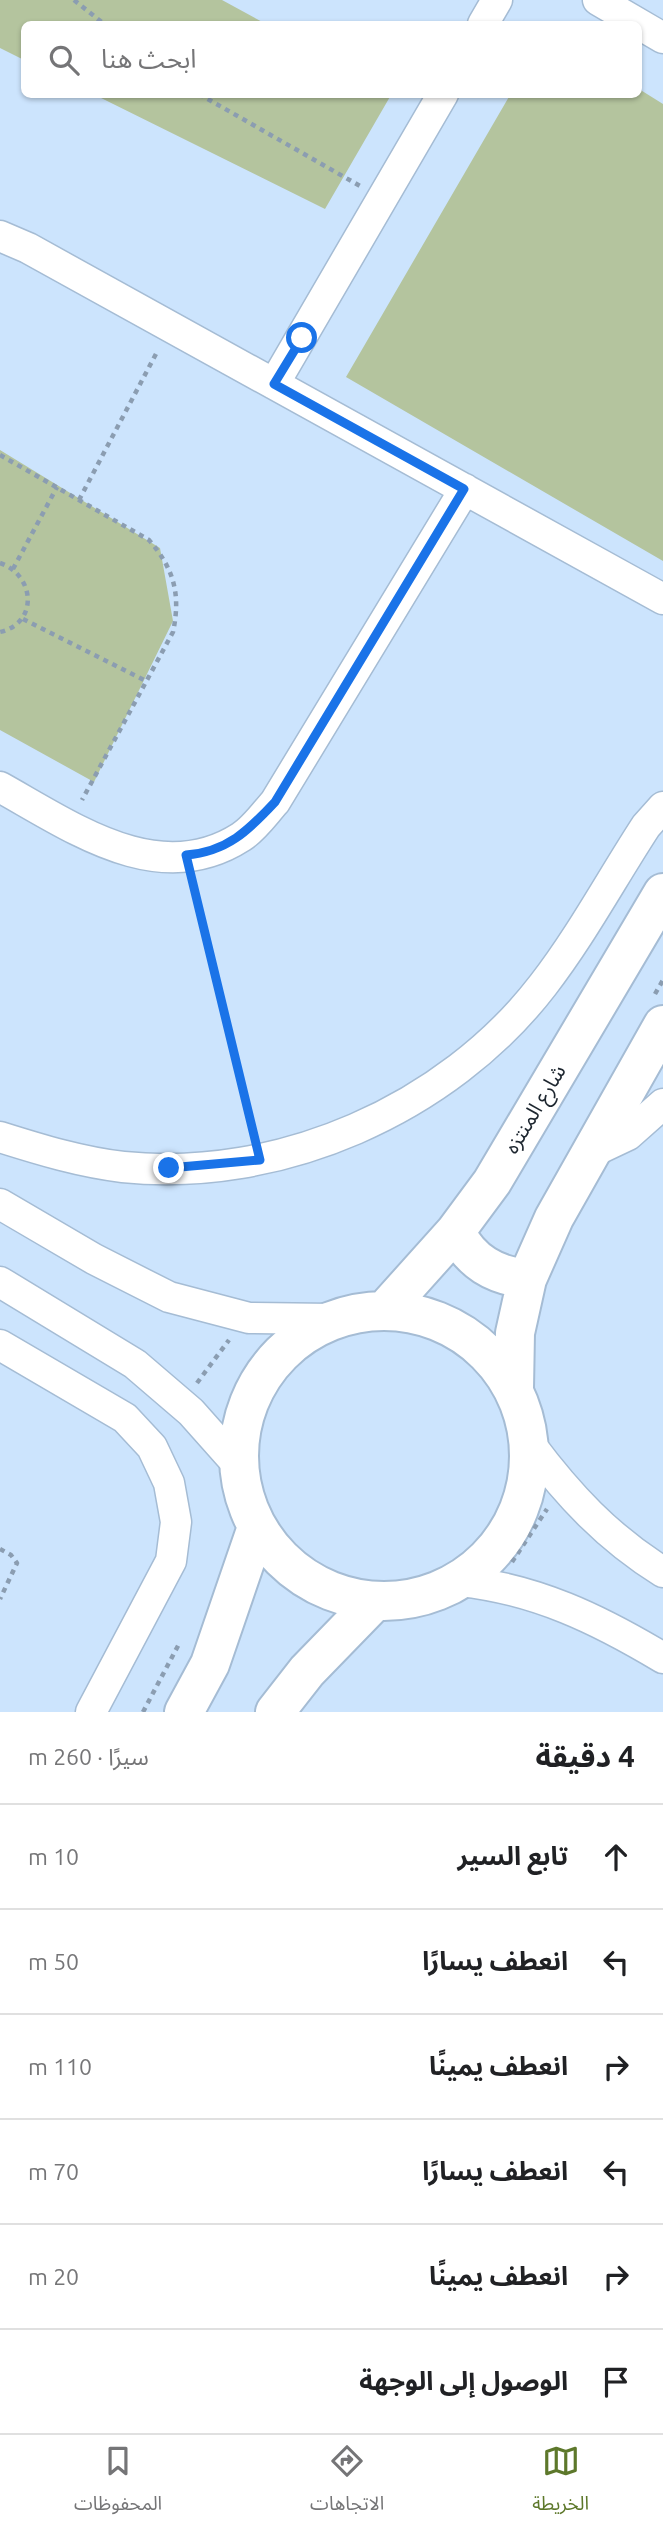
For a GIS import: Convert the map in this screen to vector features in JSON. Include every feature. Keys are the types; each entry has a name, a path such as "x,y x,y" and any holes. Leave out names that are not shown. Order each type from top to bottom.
{"street":[{"path":"485,21 496,0"},
{"path":"598,0 634,21"},
{"path":"642,26 663,38"},
{"path":"274,384 441,98"},
{"path":"0,236 171,327 663,599"},
{"path":"0,787 111,846 154,858 199,854 242,837 275,802 464,489"},
{"path":"0,1138 57,1156 124,1167 192,1168 260,1160 323,1142 383,1116 439,1082 490,1041 542,986 646,826 663,807"},
{"name":"شارع المنتزه","path":"385,1310 455,1232 492,1182 663,893"},
{"path":"514,1388 515,1333 527,1279 554,1218 663,1025"},
{"path":"590,1153 628,1135 663,1104"},
{"path":"0,1204 94,1259 169,1297 249,1318 333,1319 385,1310 436,1320 481,1347 514,1388 524,1415 530,1444 527,1487 521,1508 507,1536 486,1561 460,1581 419,1598 375,1601 340,1594 307,1579 279,1556 257,1527 244,1497 239,1466 241,1429 252,1393 272,1362 300,1337 333,1319"},
{"path":"455,1232 477,1261 492,1271 527,1279"},
{"path":"0,1282 74,1324 135,1364 191,1412 239,1466"},
{"path":"0,1345 125,1418 152,1447 169,1483 176,1522 170,1561 92,1712"},
{"path":"530,1444 565,1491 608,1534 663,1572"},
{"path":"184,1712 210,1664 257,1527"},
{"path":"460,1581 502,1586 548,1599 593,1618 663,1658"},
{"path":"275,1712 307,1671 375,1601"}],"path":[{"path":"74,0 100,21"},
{"path":"206,98 384,199"},
{"path":"79,500 171,327"},
{"path":"0,455 149,540 166,559 175,582 178,607 173,632 69,825"},
{"path":"13,569 57,488"},
{"path":"0,564 13,569 27,586 29,597 23,619 15,627 0,632"},
{"path":"23,619 146,681"},
{"path":"186,855 260,1160"},
{"path":"513,1568 512,1561 545,1509 554,1510"},
{"path":"0,1549 11,1555 17,1563 0,1599"}],"green space":[{"path":"0,0 222,0 260,21 21,21 21,58 0,48"},
{"path":"642,91 663,104 663,561 346,377 508,98 642,98"},
{"path":"101,98 389,98 325,209"},
{"path":"0,450 160,548 173,621 94,782 0,730"}],"route":[{"path":"169,1168 260,1160 186,855 199,854 242,837 275,802 464,489 274,384 302,338"}]}
